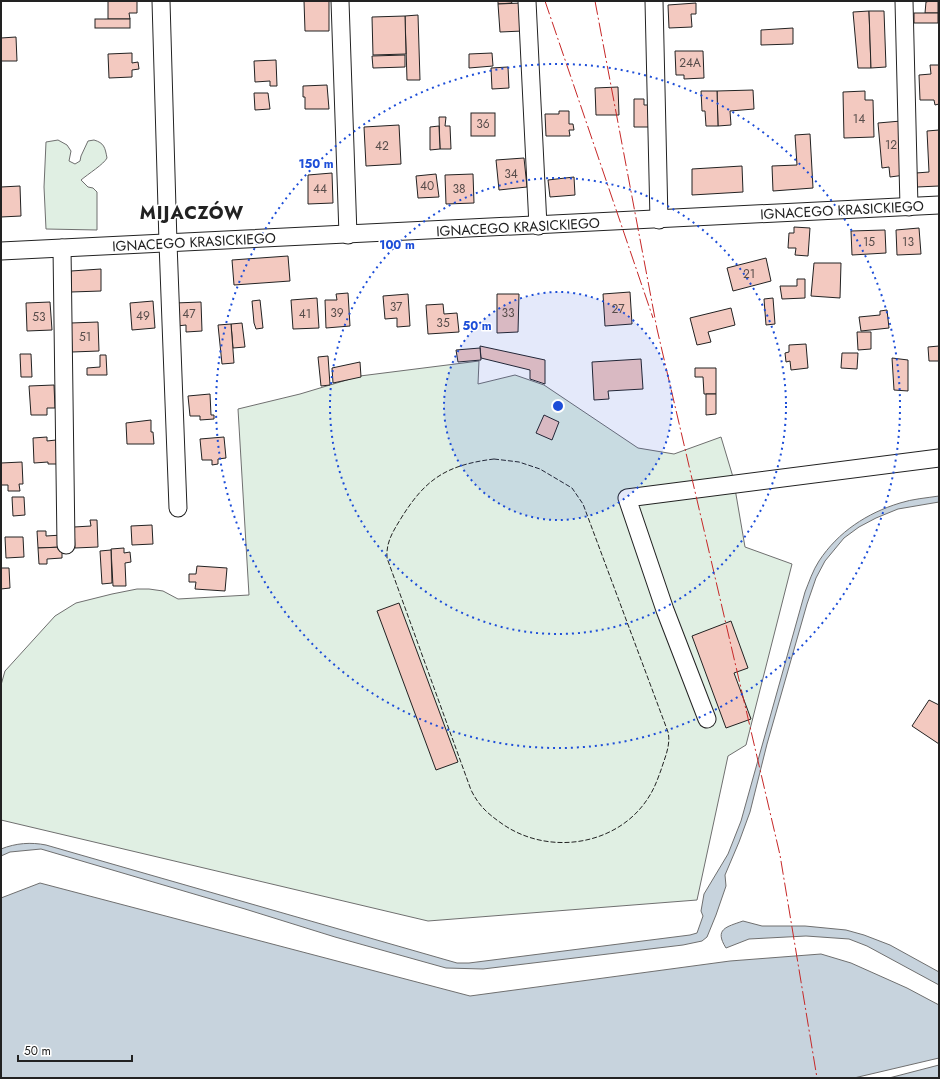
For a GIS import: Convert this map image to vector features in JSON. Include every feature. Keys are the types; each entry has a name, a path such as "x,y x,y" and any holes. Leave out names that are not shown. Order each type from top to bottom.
{"street":[{"path":"161,1 178,508"},
{"path":"340,1 348,235"},
{"path":"527,1 538,226"},
{"path":"654,1 659,220"},
{"path":"904,1 909,207"},
{"name":"IGNACEGO KRASICKIEGO","path":"1,251 538,226 939,205"},
{"path":"62,248 66,545"},
{"path":"707,719 665,610 627,498 939,458"}],"green space":[{"path":"58,140 67,145 71,151 69,161 75,164 80,161 88,141 97,141 105,148 107,158 81,180 88,187 93,188 97,192 97,230 46,229 44,187 46,142"},
{"path":"479,361 478,384 515,375 544,385 638,448 674,454 721,437 733,477 745,547 792,564 746,745 728,756 697,900 428,921 1,820 1,685 5,671 55,616 76,603 137,589 163,591 178,599 249,595 238,409 300,394 360,376"}],"shaded area":[{"path":"939,496 939,502 898,509 859,527 844,538 825,561 816,578 807,604 767,744 750,812 725,875 726,886 716,915 707,937 702,941 683,945 483,969 446,968 335,937 41,849 10,852 1,856 1,849 12,845 29,843 46,845 457,963 469,963 697,933 703,916 701,911 704,894 728,854 741,821 805,592 817,565 835,541 865,518 900,503"},
{"path":"40,883 470,996 730,961 821,954 851,963 907,988 939,1005 939,1058 854,1078 1,1078 1,898"},
{"path":"743,921 762,926 805,926 846,930 864,935 890,945 939,972 939,985 867,946 849,939 806,936 749,939 726,948 721,937 722,933 727,927"},
{"path":"939,1065 939,1078 889,1078"}],"building":[{"path":"108,1 137,1 137,13 129,13 130,19 108,19"},
{"path":"304,1 329,1 329,31 305,31"},
{"path":"498,1 511,1 512,3 498,4"},
{"path":"938,1 938,13 925,13 926,2"},
{"path":"522,3 523,31 500,32 498,4"},
{"path":"696,3 696,14 691,14 692,27 669,28 668,5"},
{"path":"869,11 871,68 858,68 853,12"},
{"path":"869,11 884,11 886,67 871,68"},
{"path":"914,13 938,13 938,23 914,23"},
{"path":"418,15 420,80 407,80 405,16"},
{"path":"405,16 406,54 373,55 372,17"},
{"path":"95,19 130,19 130,28 95,28"},
{"path":"793,28 793,44 761,45 761,30"},
{"path":"16,37 17,61 1,61 1,38"},
{"path":"675,51 703,51 704,78 684,79 684,75 676,75"},
{"path":"132,53 132,63 138,62 139,69 132,70 132,77 109,78 108,54"},
{"path":"492,53 493,66 469,68 469,54"},
{"path":"405,55 405,67 373,68 372,56"},
{"path":"276,60 277,86 270,86 270,81 255,82 254,61"},
{"path":"930,65 939,65 939,104 935,105 934,100 920,100 919,75 931,74"},
{"path":"508,67 509,88 492,89 491,68"},
{"path":"327,85 329,109 305,109 303,86"},
{"path":"618,87 619,115 596,115 595,88"},
{"path":"753,90 754,109 730,111 731,125 718,126 717,91"},
{"path":"701,91 717,91 718,126 706,126 705,111 702,111"},
{"path":"865,91 865,100 873,100 874,137 844,138 843,92"},
{"path":"254,93 268,93 270,109 255,110"},
{"path":"634,99 644,99 644,105 655,105 655,127 634,127"},
{"path":"559,111 569,111 569,124 573,124 574,130 569,130 570,136 546,136 545,114 559,114"},
{"path":"471,113 495,113 495,136 471,136"},
{"path":"439,117 446,117 445,126 450,126 451,149 440,149"},
{"path":"901,121 905,175 890,177 889,167 882,168 878,123"},
{"path":"399,125 401,164 366,166 364,127"},
{"path":"439,126 440,149 430,150 430,127"},
{"path":"939,130 939,186 917,187 916,173 929,172 927,131"},
{"path":"810,134 813,188 773,191 772,166 797,165 795,135"},
{"path":"524,158 527,187 499,190 496,160"},
{"path":"742,166 743,192 692,195 692,169"},
{"path":"332,173 333,203 308,204 308,175"},
{"path":"436,174 439,197 418,198 416,176"},
{"path":"473,174 474,203 446,204 445,175"},
{"path":"574,177 575,195 550,197 548,180"},
{"path":"20,186 21,216 1,217 1,187"},
{"path":"794,227 810,228 808,256 795,255 796,248 788,248 789,233 794,233"},
{"path":"919,228 921,254 897,255 896,230"},
{"path":"885,230 886,253 852,255 851,231"},
{"path":"288,256 290,281 234,285 232,260"},
{"path":"766,258 771,281 733,291 727,268"},
{"path":"814,263 841,263 840,298 811,296"},
{"path":"101,269 101,291 71,292 71,271"},
{"path":"797,279 805,279 805,298 782,299 780,286 797,286"},
{"path":"630,292 632,324 605,326 603,294"},
{"path":"348,293 350,326 326,328 325,300 337,300 336,294"},
{"path":"408,294 410,326 397,327 397,318 385,319 383,296"},
{"path":"497,294 519,294 518,332 497,333"},
{"path":"317,298 319,328 293,329 291,300"},
{"path":"773,298 775,324 766,325 764,299"},
{"path":"260,300 263,328 256,329 252,301"},
{"path":"153,301 155,328 132,330 130,303"},
{"path":"50,302 52,330 27,331 26,303"},
{"path":"201,302 202,331 186,332 186,325 177,326 175,303"},
{"path":"443,304 444,314 457,313 459,332 428,334 426,305"},
{"path":"731,308 735,325 708,332 711,342 697,345 690,318"},
{"path":"887,310 889,328 861,331 859,317 880,315 880,311"},
{"path":"98,322 99,351 72,352 71,323"},
{"path":"242,323 245,347 233,348 231,324"},
{"path":"231,324 234,363 222,364 218,325"},
{"path":"857,332 871,332 871,349 858,350"},
{"path":"806,344 808,368 791,370 790,361 786,362 785,353 789,352 789,345"},
{"path":"480,346 545,360 545,384 530,379 530,370 481,358"},
{"path":"939,346 939,361 929,361 928,347"},
{"path":"480,348 481,360 458,362 456,350"},
{"path":"842,353 858,353 857,369 841,368"},
{"path":"20,354 31,354 32,377 21,377"},
{"path":"100,355 106,355 107,375 87,375 87,368 100,367"},
{"path":"328,356 330,385 321,386 318,357"},
{"path":"892,358 908,360 908,391 894,390"},
{"path":"641,359 643,389 608,391 609,399 594,400 592,362"},
{"path":"360,362 361,377 333,383 332,368"},
{"path":"695,368 716,368 716,394 704,394 703,377 695,377"},
{"path":"54,385 55,408 47,408 47,415 31,415 29,386"},
{"path":"210,394 211,415 214,415 214,419 200,420 200,416 190,416 188,396"},
{"path":"706,394 716,394 716,414 706,415"},
{"path":"544,415 559,422 552,440 536,433"},
{"path":"151,420 151,432 153,432 154,444 127,444 126,423"},
{"path":"47,437 47,441 56,440 57,464 48,464 48,462 34,463 33,438"},
{"path":"224,437 226,458 218,459 218,464 212,465 212,460 202,460 200,439"},
{"path":"22,462 23,484 19,484 20,491 8,491 8,485 1,485 1,463"},
{"path":"12,497 24,497 25,515 13,516"},
{"path":"90,520 97,520 98,547 75,548 74,527 91,526"},
{"path":"152,525 153,544 132,545 131,526"},
{"path":"37,531 46,531 46,536 62,535 62,547 38,548"},
{"path":"5,537 23,537 24,557 6,558"},
{"path":"62,547 62,558 47,559 47,564 39,564 38,548"},
{"path":"124,548 124,553 130,552 131,562 125,563 126,586 113,586 111,549"},
{"path":"111,550 112,583 102,584 100,551"},
{"path":"197,566 227,568 225,591 195,589 196,582 189,582 189,574 196,574"},
{"path":"1,568 9,568 10,588 1,589"},
{"path":"399,603 458,762 436,770 377,611"},
{"path":"731,621 748,668 734,673 751,719 726,728 692,636"},
{"path":"929,700 939,705 939,744 912,726"}],"fence":[{"path":"494,459 519,462 540,469 572,488 583,504 668,732 669,742 658,779 650,795 637,812 621,826 602,835 582,841 561,843 540,840 520,834 492,816 477,800 471,790 387,558 390,538 394,529 418,494 428,484 438,476 463,465 494,459"}],"power":[{"path":"545,1 653,318"},
{"path":"595,1 657,329 780,855 817,1078"}],"district":[{"name":"MIJACZÓW","path":"192,213"}]}
